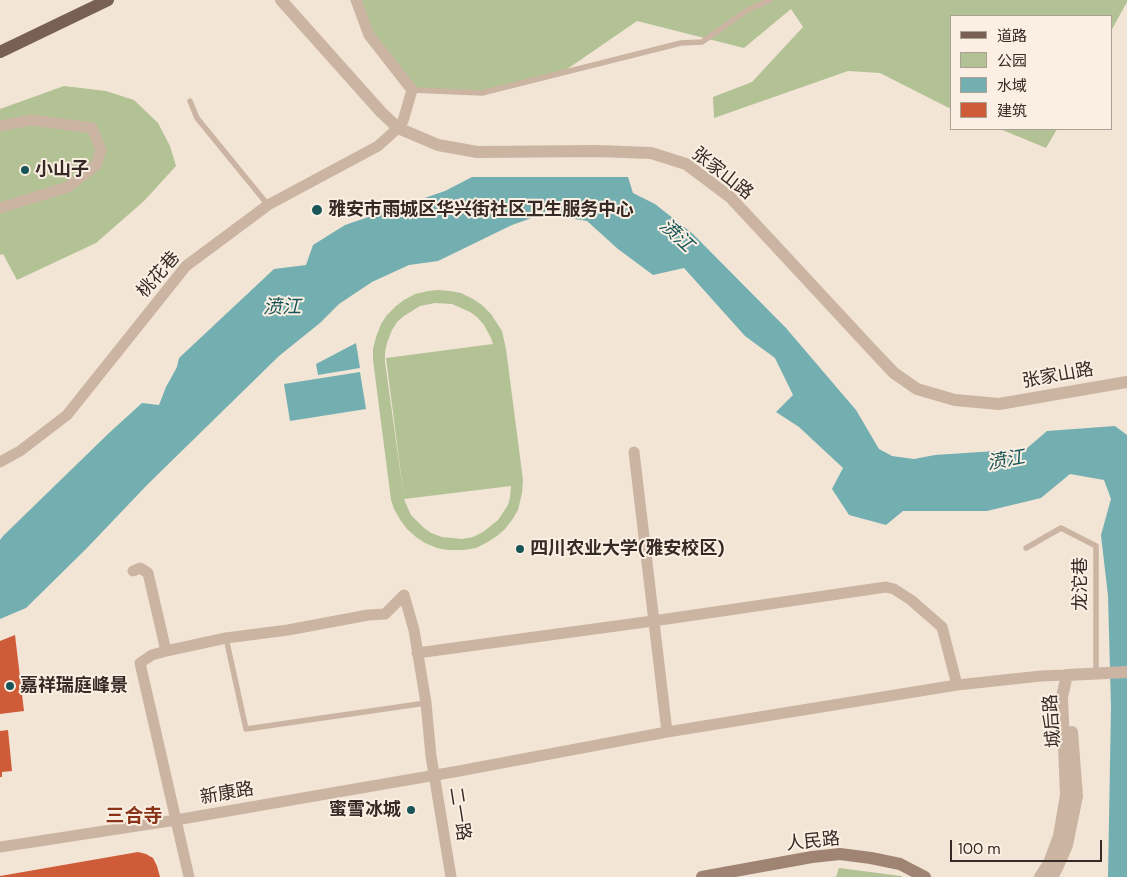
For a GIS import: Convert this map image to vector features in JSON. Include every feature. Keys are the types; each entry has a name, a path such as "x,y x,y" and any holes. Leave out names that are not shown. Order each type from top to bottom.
{"main road":[{"path":"0,52 108,0"},
{"name":"人民路","path":"702,877 812,857 840,854 900,864 925,877"}],"street":[{"name":"张家山路","path":"281,0 381,112 398,128 438,145 477,152 597,151 651,153 686,164 730,198 894,373 917,389 955,400 999,404 1127,382"},
{"path":"356,0 369,35 412,90 403,122 398,128"},
{"path":"0,126 31,120 92,128 101,150 96,165 68,187 0,208"},
{"name":"桃花巷","path":"0,462 20,451 67,415 186,266 268,205 378,146 398,128"},
{"path":"634,452 666,732"},
{"path":"133,571 140,568 148,573 166,651"},
{"path":"418,653 886,587 894,589 911,600 942,627 957,685"},
{"name":"二一路","path":"226,638 288,630 368,615 385,614 404,595 414,630 418,653 426,702 434,774 452,877"},
{"path":"189,877 140,663 152,655 226,638"},
{"path":"1067,675 1127,672"},
{"name":"新康路","path":"0,847 176,820 459,771 666,732 957,685 1067,675"},
{"name":"城后路","path":"1040,877 1049,863 1060,836 1066,795 1062,697 1067,675"},
{"name":"城后路","path":"1052,877 1058,868 1067,845 1077,796 1067,675"}],"lane":[{"path":"412,90 482,93 681,43 702,42 746,12 770,0"},
{"path":"190,101 197,118 268,205"},
{"name":"龙沱巷","path":"1026,548 1061,528 1096,546 1096,673"},
{"path":"226,638 246,729 426,702"}],"green space":[{"path":"356,0 1127,0 1112,29 1112,15 950,15 950,108 880,73 848,71 714,118 713,97 752,82 803,27 791,9 744,48 637,21 560,74 481,93 412,90 369,35"},
{"path":"64,86 106,91 134,100 158,123 170,146 176,166 144,201 96,243 17,280 3,254 0,255 0,109"},
{"path":"1002,130 1056,130 1046,148"},
{"path":"438,290 461,293 482,305 491,314 502,331 506,349 523,480 522,493 518,510 505,529 486,543 476,548 464,550 437,548 416,537 401,521 391,500 373,349 381,324 387,315 404,300 415,294","holes":["435,303 452,304 470,312 484,325 493,344 386,358 404,498 385,352 392,330 397,322 420,306","511,486 508,505 498,520 483,532 473,537 462,539 442,537 431,533 411,515 404,499"]},
{"path":"839,868 901,876 902,877 836,877"}],"water":[{"name":"𣸣江","path":"472,177 628,177 633,193 655,204 693,234 786,328 856,410 879,449 892,456 914,459 935,455 1026,449 1047,431 1115,426 1127,435 1127,877 1108,877 1111,707 1108,596 1101,535 1111,499 1104,480 1070,474 1041,498 987,511 903,511 886,525 849,515 832,489 843,468 799,427 776,412 793,395 775,358 745,336 684,268 653,275 618,249 587,221 543,214 512,225 438,261 409,265 372,282 339,304 320,323 279,356 148,484 26,608 0,619 0,540 3,536 142,403 159,405 177,367 179,358 274,269 306,265 313,245 345,225 445,191"},
{"path":"356,343 360,368 318,375 316,364"},
{"path":"360,372 366,409 290,421 284,384"}],"building":[{"name":"嘉祥瑞庭峰景","path":"15,635 24,711 0,714 0,641"},
{"path":"8,730 12,771 2,772 2,777 0,777 0,731"},
{"path":"138,852 153,858 160,877 0,877 0,876"}],"place":[{"name":"小山子","path":"25,170"},
{"name":"雅安市雨城区华兴街社区卫生服务中心","path":"317,210"},
{"name":"四川农业大学(雅安校区)","path":"520,549"},
{"name":"嘉祥瑞庭峰景","path":"10,686"},
{"name":"蜜雪冰城","path":"411,810"}],"district":[{"name":"三合寺","path":"134,817"}]}
